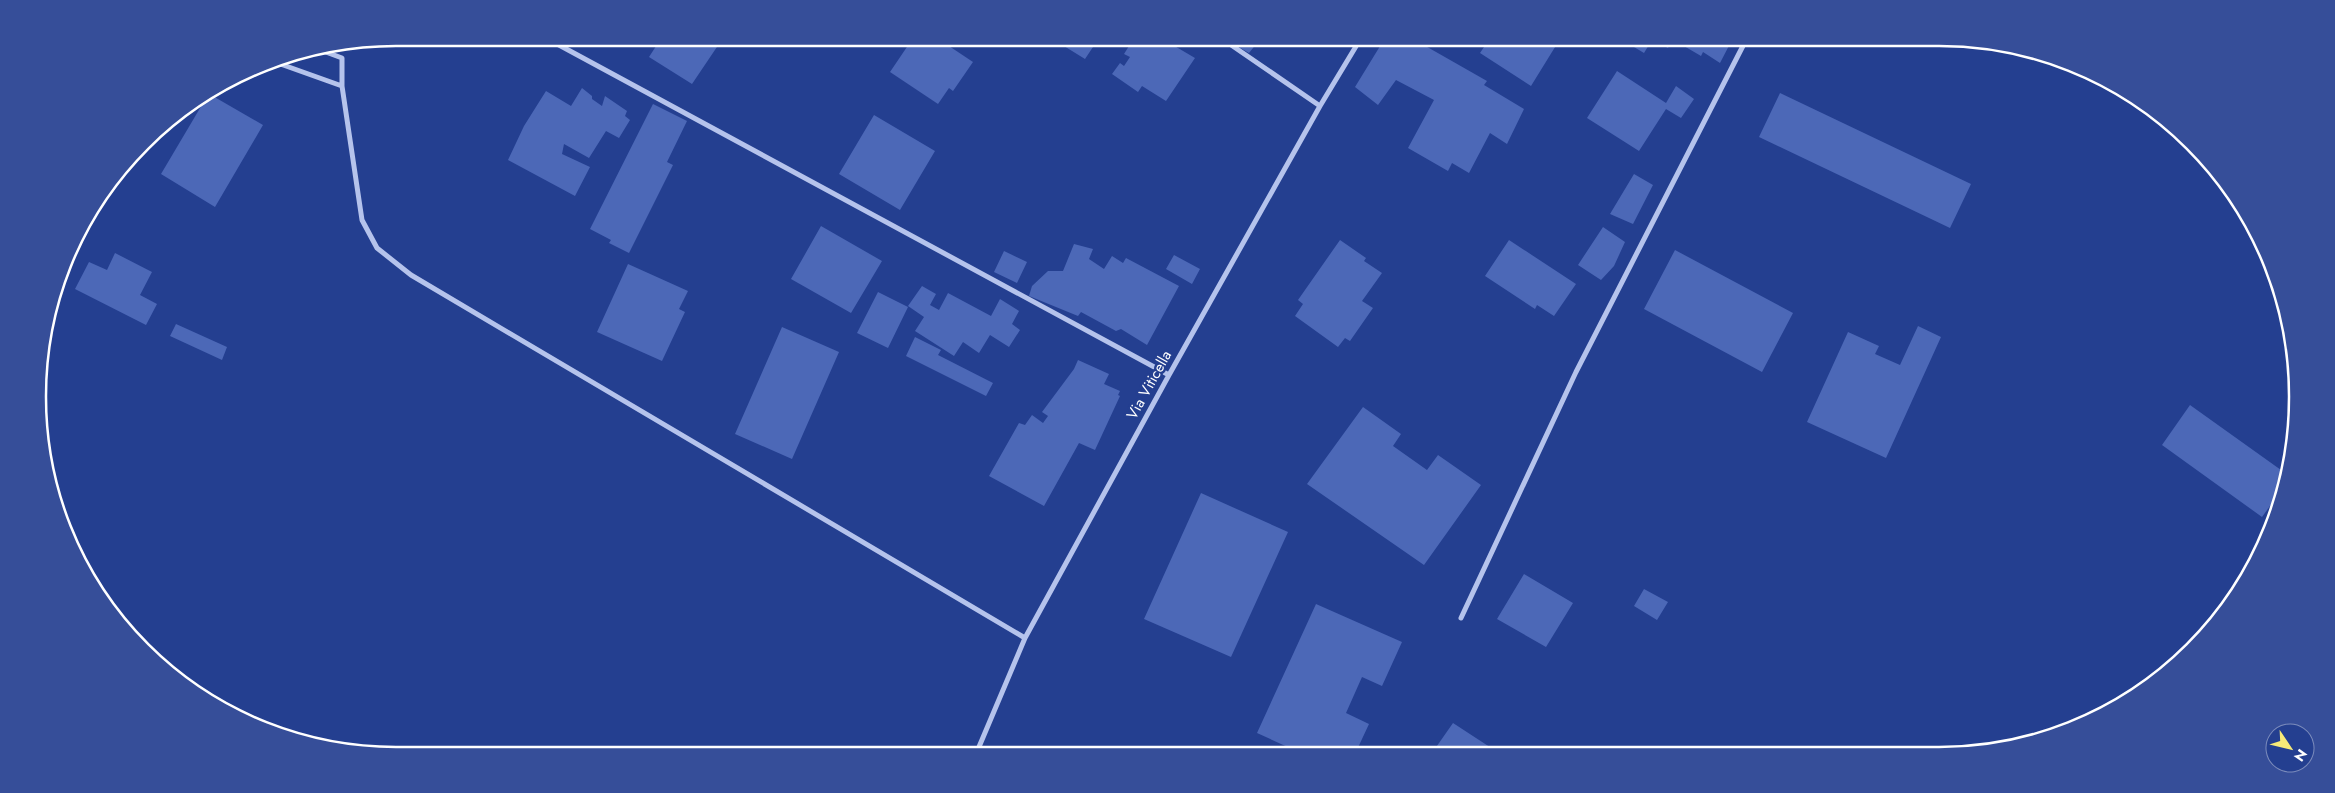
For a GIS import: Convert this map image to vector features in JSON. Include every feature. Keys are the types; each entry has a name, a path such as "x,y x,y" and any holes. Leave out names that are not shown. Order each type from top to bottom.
{"street":[{"path":"561,46 1169,375"},
{"path":"1233,46 1320,106"},
{"name":"Via Viticella","path":"979,747 1025,638 1169,375 1320,106 1356,46"},
{"path":"1461,618 1576,372 1744,46"},
{"path":"328,53 342,58 342,86 362,220 377,248 411,275 1025,638"},
{"path":"284,65 342,86"}],"building":[{"path":"656,46 718,46 692,84 649,57"},
{"path":"908,46 949,46 973,62 953,91 949,88 938,104 890,72"},
{"path":"1064,46 1094,46 1085,59"},
{"path":"1129,46 1175,46 1195,58 1166,101 1142,86 1138,92 1112,74 1120,63 1124,66 1130,57 1124,54"},
{"path":"1237,46 1255,46 1249,53"},
{"path":"1380,46 1426,46 1487,81 1484,85 1524,109 1507,144 1490,133 1469,173 1452,163 1448,171 1408,148 1434,100 1396,80 1378,105 1355,87"},
{"path":"1485,46 1556,46 1531,86 1480,53"},
{"path":"1632,46 1648,46 1644,53"},
{"path":"1684,46 1729,46 1720,63 1703,52 1701,56"},
{"path":"1617,71 1666,103 1676,86 1694,99 1681,118 1666,109 1639,151 1587,118"},
{"path":"582,88 602,106 605,96 627,111 625,116 630,120 619,138 606,131 589,158 564,144 562,154 590,167 575,196 508,160 524,126 546,91 571,106"},
{"path":"1780,93 1971,184 1950,228 1759,137"},
{"path":"215,97 263,125 215,207 161,174 202,105"},
{"path":"653,104 687,121 667,162 673,165 629,253 609,243 611,240 590,229"},
{"path":"874,115 935,151 900,210 839,174"},
{"path":"1634,174 1653,185 1633,224 1610,214"},
{"path":"821,226 882,261 851,313 791,279"},
{"path":"1603,227 1625,242 1614,266 1601,280 1578,265"},
{"path":"1340,240 1366,258 1364,261 1382,273 1362,301 1373,308 1350,341 1345,338 1338,347 1295,316 1303,304 1298,300"},
{"path":"1509,240 1576,284 1554,316 1537,305 1535,309 1485,276"},
{"path":"1074,244 1093,249 1089,259 1104,269 1112,256 1123,263 1126,258 1179,286 1147,345 1121,329 1116,331 1081,312 1078,316 1029,296 1032,286 1048,271 1063,271"},
{"path":"1675,250 1793,313 1762,372 1644,309"},
{"path":"1004,251 1027,262 1017,283 994,272"},
{"path":"115,253 152,272 140,295 157,304 146,325 75,289 89,262 107,270"},
{"path":"1174,255 1200,269 1192,284 1166,269"},
{"path":"628,264 688,291 679,309 685,312 662,361 597,332"},
{"path":"922,286 936,294 930,305 939,310 948,293 991,316 1000,299 1019,311 1012,324 1020,330 1009,347 990,335 979,353 963,342 954,356 915,331 924,317 908,306"},
{"path":"878,292 908,307 888,348 857,333"},
{"path":"176,324 227,347 222,360 170,336"},
{"path":"1918,326 1941,337 1886,458 1807,422 1848,332 1879,346 1875,354 1900,365"},
{"path":"782,327 839,352 792,459 735,434"},
{"path":"915,337 941,350 938,355 993,383 986,396 906,356"},
{"path":"1078,360 1109,374 1104,384 1120,391 1118,395 1120,396 1095,450 1079,443 1044,506 989,476 1019,423 1025,425 1032,415 1043,423 1048,416 1042,412 1074,369"},
{"path":"2190,405 2281,470 2272,504 2262,517 2162,445"},
{"path":"1363,407 1401,434 1393,446 1427,470 1438,455 1481,485 1424,565 1307,484"},
{"path":"1201,493 1288,532 1231,657 1144,619"},
{"path":"1524,574 1573,603 1546,647 1497,619"},
{"path":"1644,589 1668,602 1657,620 1634,606"},
{"path":"1316,604 1402,642 1382,686 1362,677 1346,713 1369,724 1358,747 1288,747 1257,733"},
{"path":"1453,723 1490,747 1436,747"}]}
